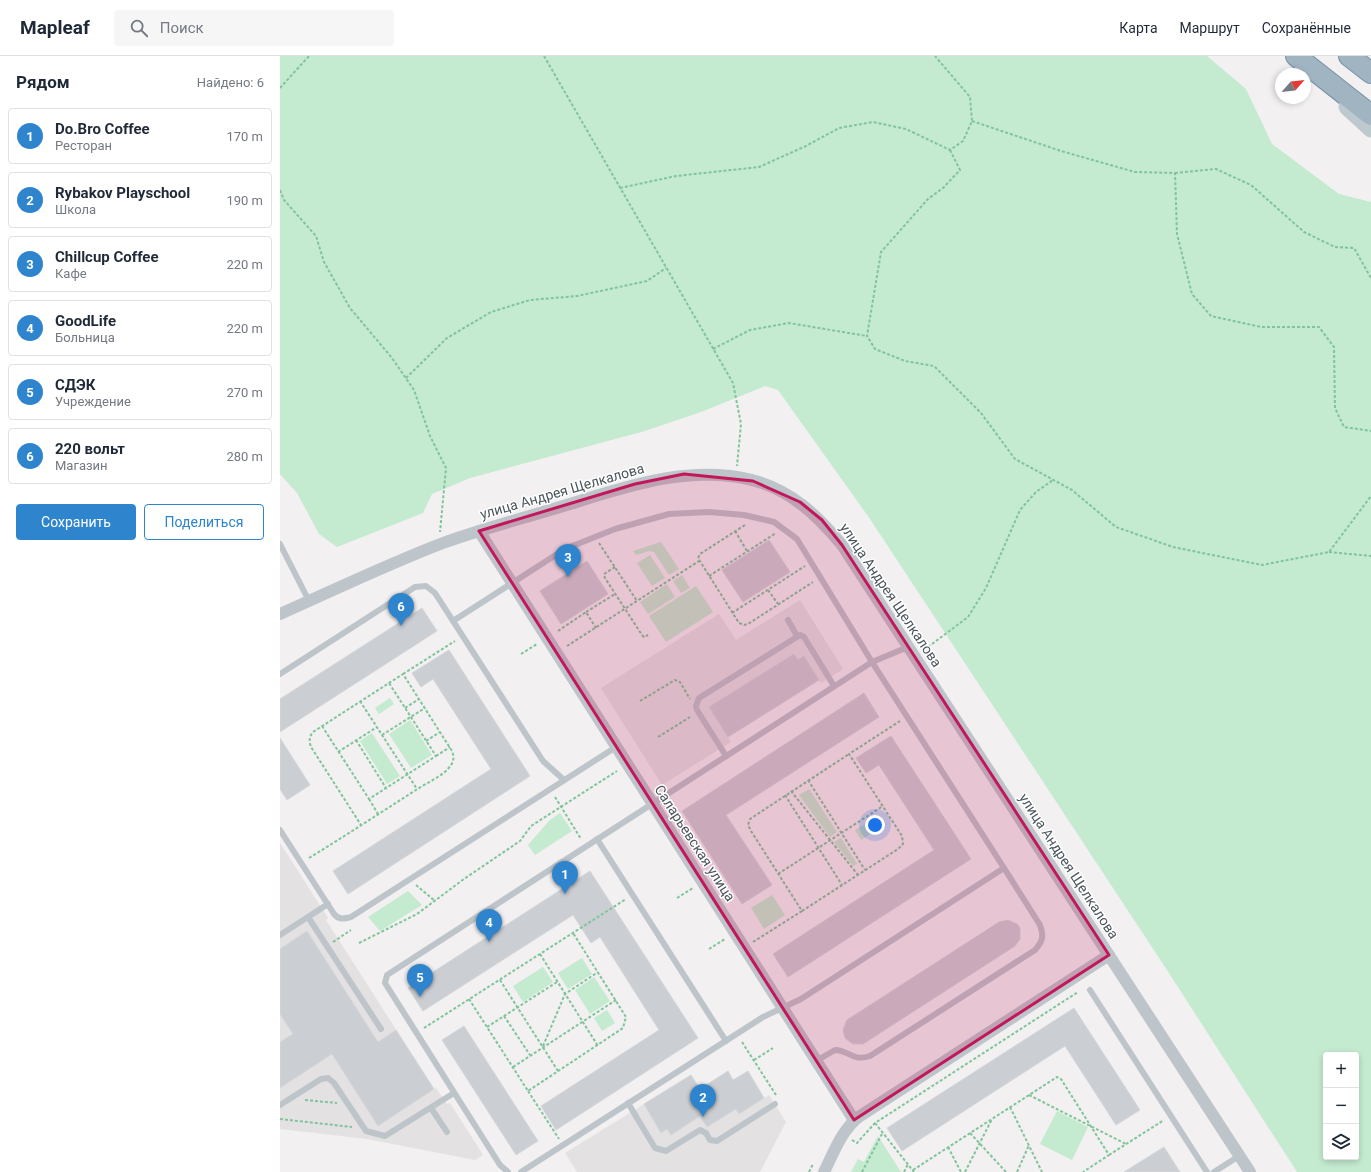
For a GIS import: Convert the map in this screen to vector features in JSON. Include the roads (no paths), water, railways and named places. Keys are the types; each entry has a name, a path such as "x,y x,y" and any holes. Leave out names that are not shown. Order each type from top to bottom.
{"highway":[{"path":"1296,56 1371,115"},
{"path":"1349,56 1371,73"}],"main road":[{"path":"1290,56 1371,128"}],"street":[{"name":"улица Андрея Щелкалова","path":"280,614 443,544 479,531 635,484 684,474 736,477 777,489 800,502 822,520 842,545 1250,1172"},
{"name":"Саларьевская улица","path":"479,531 854,1120"},
{"path":"824,1172 843,1136 854,1120 1109,955"}],"lane":[{"path":"453,621 565,549 595,536 669,514 709,512 756,518 774,522 796,539 872,662 1040,925 1043,934 1041,943 1035,950 870,1056 864,1058 853,1057 835,1050 816,1061"},
{"path":"280,544 309,601"},
{"path":"280,674 421,586 430,588 435,593 543,761 564,780"},
{"path":"788,620 797,636"},
{"path":"726,756 698,711 696,706 699,698 797,636 804,637 834,686"},
{"path":"508,1172 500,1166 385,983 387,975 872,662 911,652"},
{"path":"280,830 337,918 344,919 351,917 616,747"},
{"path":"597,839 726,1041"},
{"path":"522,1172 763,1017 801,999 1004,868"},
{"path":"280,935 328,904"},
{"path":"308,917 381,1029"},
{"path":"1090,990 1207,1172"},
{"path":"280,1105 321,1079 328,1078 334,1083 363,1128 371,1134 387,1136 454,1093"},
{"path":"628,1104 655,1148 666,1151 700,1130 706,1133 710,1140 717,1141 777,1101"},
{"path":"431,1108 447,1132"},
{"path":"1214,1172 1240,1156"}],"place":[{"name":"Chillcup Coffee","path":"568,577"},
{"name":"220 вольт","path":"401,626"},
{"name":"Do.Bro Coffee","path":"565,894"},
{"name":"GoodLife","path":"489,942"},
{"name":"СДЭК","path":"420,997"},
{"name":"Rybakov Playschool","path":"703,1117"}]}
